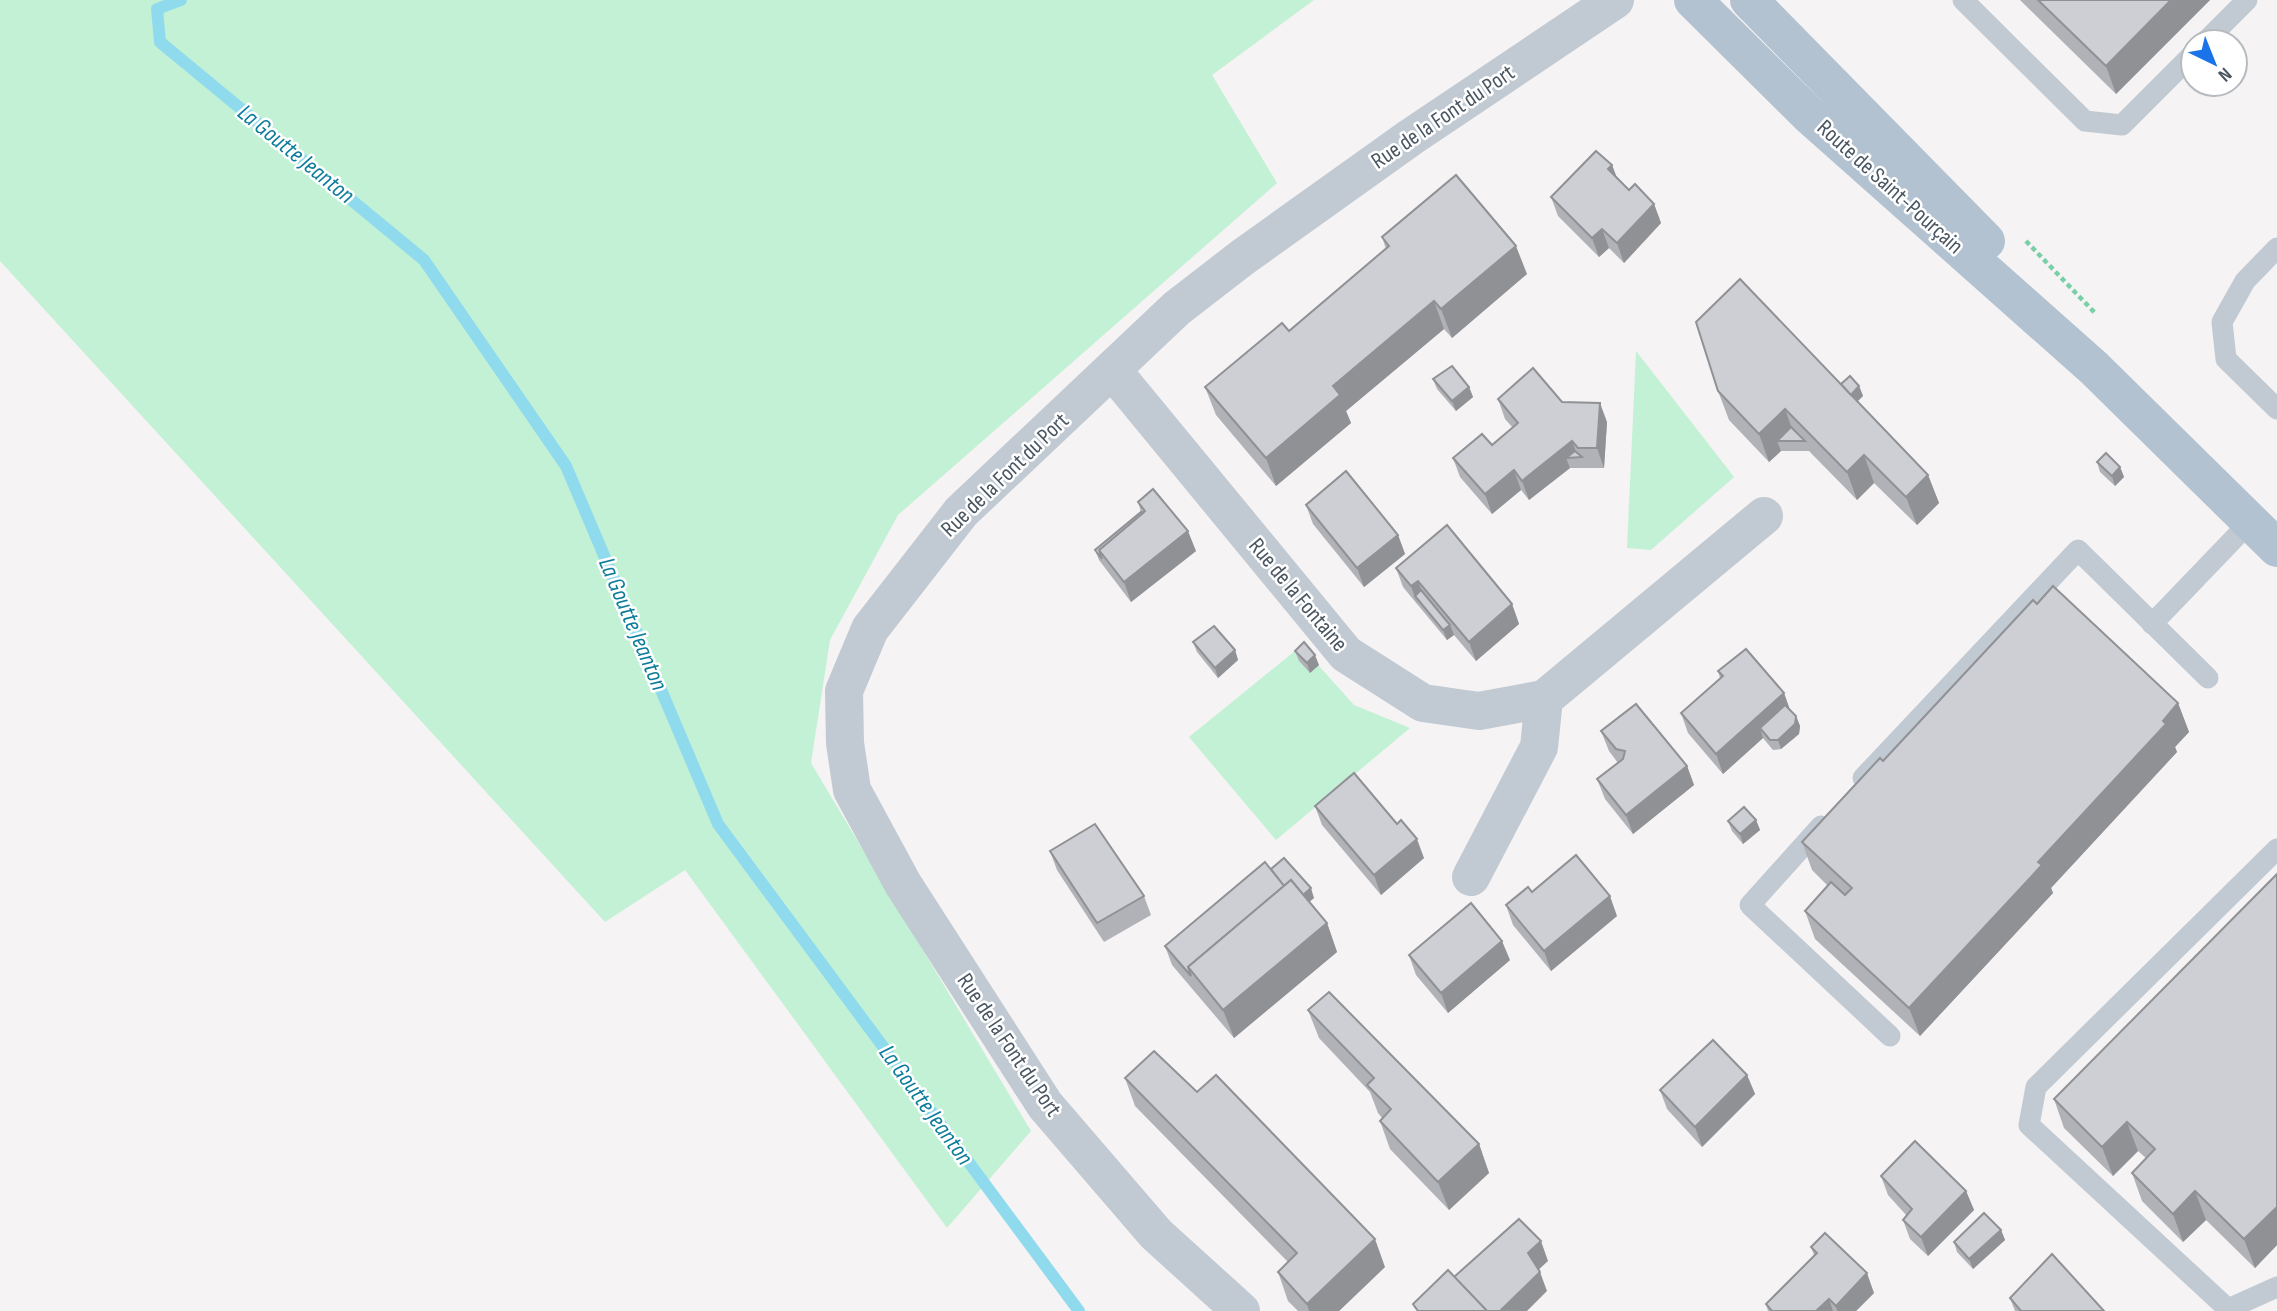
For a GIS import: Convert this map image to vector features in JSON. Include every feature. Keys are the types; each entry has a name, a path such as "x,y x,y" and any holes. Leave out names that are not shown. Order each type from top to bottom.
{"main road":[{"name":"Route de Saint-Pourçain","path":"1693,0 1809,115 2094,369 2277,548"},
{"name":"Route de Saint-Pourçain","path":"1749,0 2007,263 2094,369"}],"street":[{"name":"Rue de la Font du Port","path":"1241,1311 1156,1234 1045,1105 903,884 852,790 845,743 844,691 870,629 961,512 1177,308 1243,257 1411,137 1615,0"},
{"name":"Rue de la Fontaine","path":"1113,371 1346,654 1423,703 1479,711 1544,699 1765,516"},
{"path":"1471,877 1539,747 1544,699"}],"lane":[{"path":"1963,0 2085,121 2122,125 2179,68"},
{"path":"2219,28 2247,0"},
{"path":"2277,248 2245,281 2222,321 2226,359 2277,409"},
{"path":"2152,624 2250,522"},
{"path":"1890,1036 1750,905 1843,801 2078,550 2208,678"},
{"path":"2277,849 2036,1087 2029,1125 2228,1309 2277,1287"}],"path":[{"path":"2021,236 2097,314"}],"green space":[{"path":"0,0 1314,0 1212,75 1277,183 898,515 830,640 811,763 1031,1131 947,1228 685,870 605,922 0,261"},
{"path":"1636,351 1734,477 1651,550 1627,548"},
{"path":"1301,646 1354,705 1410,728 1276,840 1189,737"}],"building":[{"path":"2038,0 2171,0 2106,66"},
{"path":"1596,151 1612,165 1608,169 1629,190 1635,184 1654,204 1617,243 1602,229 1592,238 1551,197"},
{"path":"1456,175 1516,246 1441,309 1434,301 1333,386 1340,395 1266,458 1205,387 1282,323 1289,331 1389,246 1382,237"},
{"path":"1740,279 1928,475 1906,497 1864,455 1847,472 1785,409 1759,434 1718,391 1696,322"},
{"path":"1452,366 1469,387 1452,401 1433,379"},
{"path":"1533,368 1562,402 1600,403 1597,448 1578,448 1572,441 1522,481 1514,470 1485,494 1453,458 1482,434 1492,445 1518,423 1498,399"},
{"path":"1850,376 1859,386 1851,395 1841,384"},
{"path":"1791,427 1805,441 1777,441"},
{"path":"1575,451 1582,457 1566,458"},
{"path":"2106,453 2120,467 2112,476 2097,462"},
{"path":"1346,471 1398,535 1357,568 1306,505"},
{"path":"1153,489 1188,531 1124,582 1099,550 1145,511 1138,502"},
{"path":"1143,513 1099,550 1102,559 1095,550"},
{"path":"1447,525 1512,604 1469,642 1418,581 1411,586 1396,568"},
{"path":"2053,586 2178,703 2163,721 2166,724 2038,862 2042,865 1909,1008 1805,911 1831,882 1845,895 1852,888 1802,842 1880,758 1883,761 2033,600 2037,604"},
{"path":"1421,590 1450,625 1443,630 1415,596"},
{"path":"1214,626 1235,650 1215,668 1193,642"},
{"path":"1304,642 1315,655 1307,663 1295,651"},
{"path":"1746,649 1784,693 1716,754 1681,713 1723,676 1718,671"},
{"path":"1636,704 1687,766 1626,815 1597,779 1623,759 1625,751 1616,749 1601,731"},
{"path":"1785,705 1796,716 1795,724 1778,740 1770,740 1760,728"},
{"path":"1354,773 1397,824 1401,820 1417,839 1374,875 1315,806"},
{"path":"1744,807 1756,820 1740,834 1728,821"},
{"path":"1095,824 1144,896 1097,923 1050,851"},
{"path":"1576,855 1610,896 1544,951 1506,905 1528,887 1532,892"},
{"path":"1284,858 1311,888 1303,895 1291,880 1284,886 1271,869"},
{"path":"1265,862 1284,886 1188,967 1191,976 1165,946"},
{"path":"2277,874 2277,1207 2244,1239 2195,1191 2173,1214 2132,1173 2155,1149 2127,1122 2102,1147 2054,1099"},
{"path":"1291,880 1327,923 1223,1010 1188,967"},
{"path":"1471,903 1502,941 1441,993 1409,955"},
{"path":"1329,992 1479,1144 1438,1182 1380,1121 1391,1109 1367,1085 1374,1078 1308,1010"},
{"path":"1713,1040 1747,1075 1695,1127 1660,1090"},
{"path":"1154,1051 1197,1092 1216,1075 1375,1239 1307,1304 1278,1272 1297,1253 1125,1078"},
{"path":"1915,1141 1966,1191 1921,1237 1903,1220 1912,1209 1881,1176"},
{"path":"1984,1213 2001,1230 1969,1259 1954,1242"},
{"path":"1519,1219 1541,1241 1528,1253 1540,1272 1500,1311 1487,1311 1454,1277"},
{"path":"1825,1233 1867,1273 1836,1306 1829,1299 1816,1311 1772,1311 1766,1304 1817,1253 1811,1247"},
{"path":"2052,1254 2104,1311 2021,1311 2010,1298"},
{"path":"1448,1270 1487,1311 1418,1311 1413,1304"}],"waterway":[{"name":"La Goutte Jeanton","path":"181,0 157,9 160,42 424,260 566,466 718,824 1079,1311"}]}
